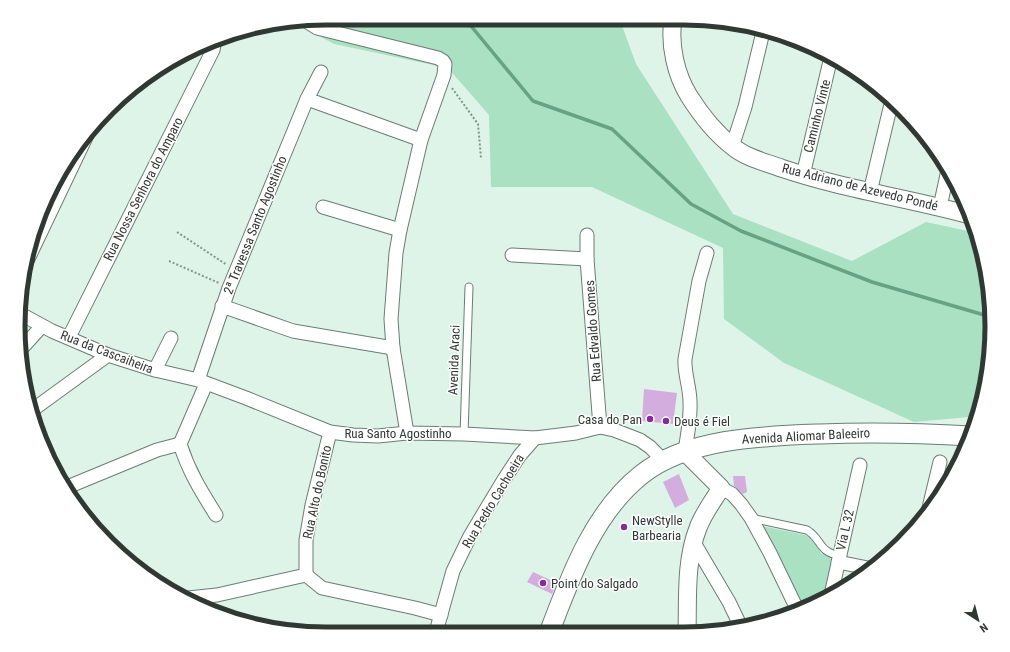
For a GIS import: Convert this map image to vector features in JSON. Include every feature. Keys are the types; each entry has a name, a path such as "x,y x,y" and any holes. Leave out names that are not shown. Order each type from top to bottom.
{"main road":[{"name":"Avenida Aliomar Baleeiro","path":"551,627 567,586 587,542 608,511 631,484 646,472 664,461 685,452 730,440 770,436 866,432 964,436"}],"street":[{"path":"317,25 438,58 445,64 444,75 422,140 400,230 396,253 391,319 393,348 407,433"},
{"name":"Rua Adriano de Azevedo Pondé","path":"673,25 673,56 683,86 706,122 732,147 750,157 803,175 963,213"},
{"path":"732,147 762,35"},
{"name":"Rua Nossa Senhora do Amparo","path":"69,337 214,47"},
{"name":"Caminho Vinte","path":"803,175 831,63"},
{"name":"2ª Travessa Santo Agostinho","path":"180,444 202,382 222,306 307,99 321,72"},
{"path":"307,99 422,140"},
{"path":"870,192 890,107"},
{"path":"40,233 67,172"},
{"path":"940,207 946,178"},
{"path":"323,207 400,230"},
{"name":"Rua Edvaldo Gomes","path":"588,235 587,259 600,427"},
{"path":"707,252 699,281 684,368 689,384 690,402 685,452 721,488 732,494 741,504 751,518 770,553 796,605"},
{"path":"512,255 587,259"},
{"path":"222,306 293,331 393,348"},
{"name":"Rua da Cascaiheira","path":"25,317 42,326 108,355 154,370 202,382"},
{"path":"26,344 42,326"},
{"path":"154,370 171,338"},
{"path":"36,407 108,355"},
{"name":"Rua Santo Agostinho","path":"202,382 330,432 378,436 407,433 464,434 535,438"},
{"path":"535,438 576,433 600,427 621,432 640,440 650,447 664,461"},
{"name":"Rua Alto do Bonito","path":"306,575 306,540 312,505 330,432"},
{"name":"Rua Pedro Cachoeira","path":"437,627 453,571 470,536 520,455 535,438"},
{"path":"71,485 157,450 180,444 192,476 216,515"},
{"path":"932,496 940,462"},
{"name":"Via L 32","path":"833,588 860,466"},
{"path":"687,627 688,584 694,541 703,516 721,488"},
{"path":"694,541 729,602 738,622"},
{"path":"839,559 865,567"},
{"path":"196,597 217,595 306,575 322,588 441,615"}],"lane":[{"name":"Avenida Araci","path":"464,434 469,287"},
{"path":"751,518 807,530 812,533 825,551 839,559"}],"path":[{"path":"444,75 478,124 481,158"},
{"path":"177,232 236,271"},
{"path":"169,261 229,288"}],"green space":[{"path":"326,25 622,25 636,64 733,214 852,261 926,222 970,231 979,267 985,326 982,365 969,417 914,422 784,363 724,319 723,248 592,187 491,187 489,115 448,68 334,44 301,26"},
{"path":"762,526 810,536 821,553 833,560 827,591 799,604"}],"building":[{"path":"644,389 677,393 673,424 642,421"},
{"path":"679,474 689,500 675,508 663,482"},
{"path":"733,476 745,476 747,492 743,494 734,486"},
{"name":"Point do Salgado","path":"533,572 557,583 552,594 527,582"}],"waterway":[{"path":"468,25 471,26 533,101 612,129 691,204 741,231 872,282 984,315"}],"place":[{"name":"Casa do Pan","path":"650,419"},
{"name":"Deus é Fiel","path":"666,421"},
{"name":"NewStylle Barbearia","path":"624,527"},
{"name":"Point do Salgado","path":"543,583"}]}
